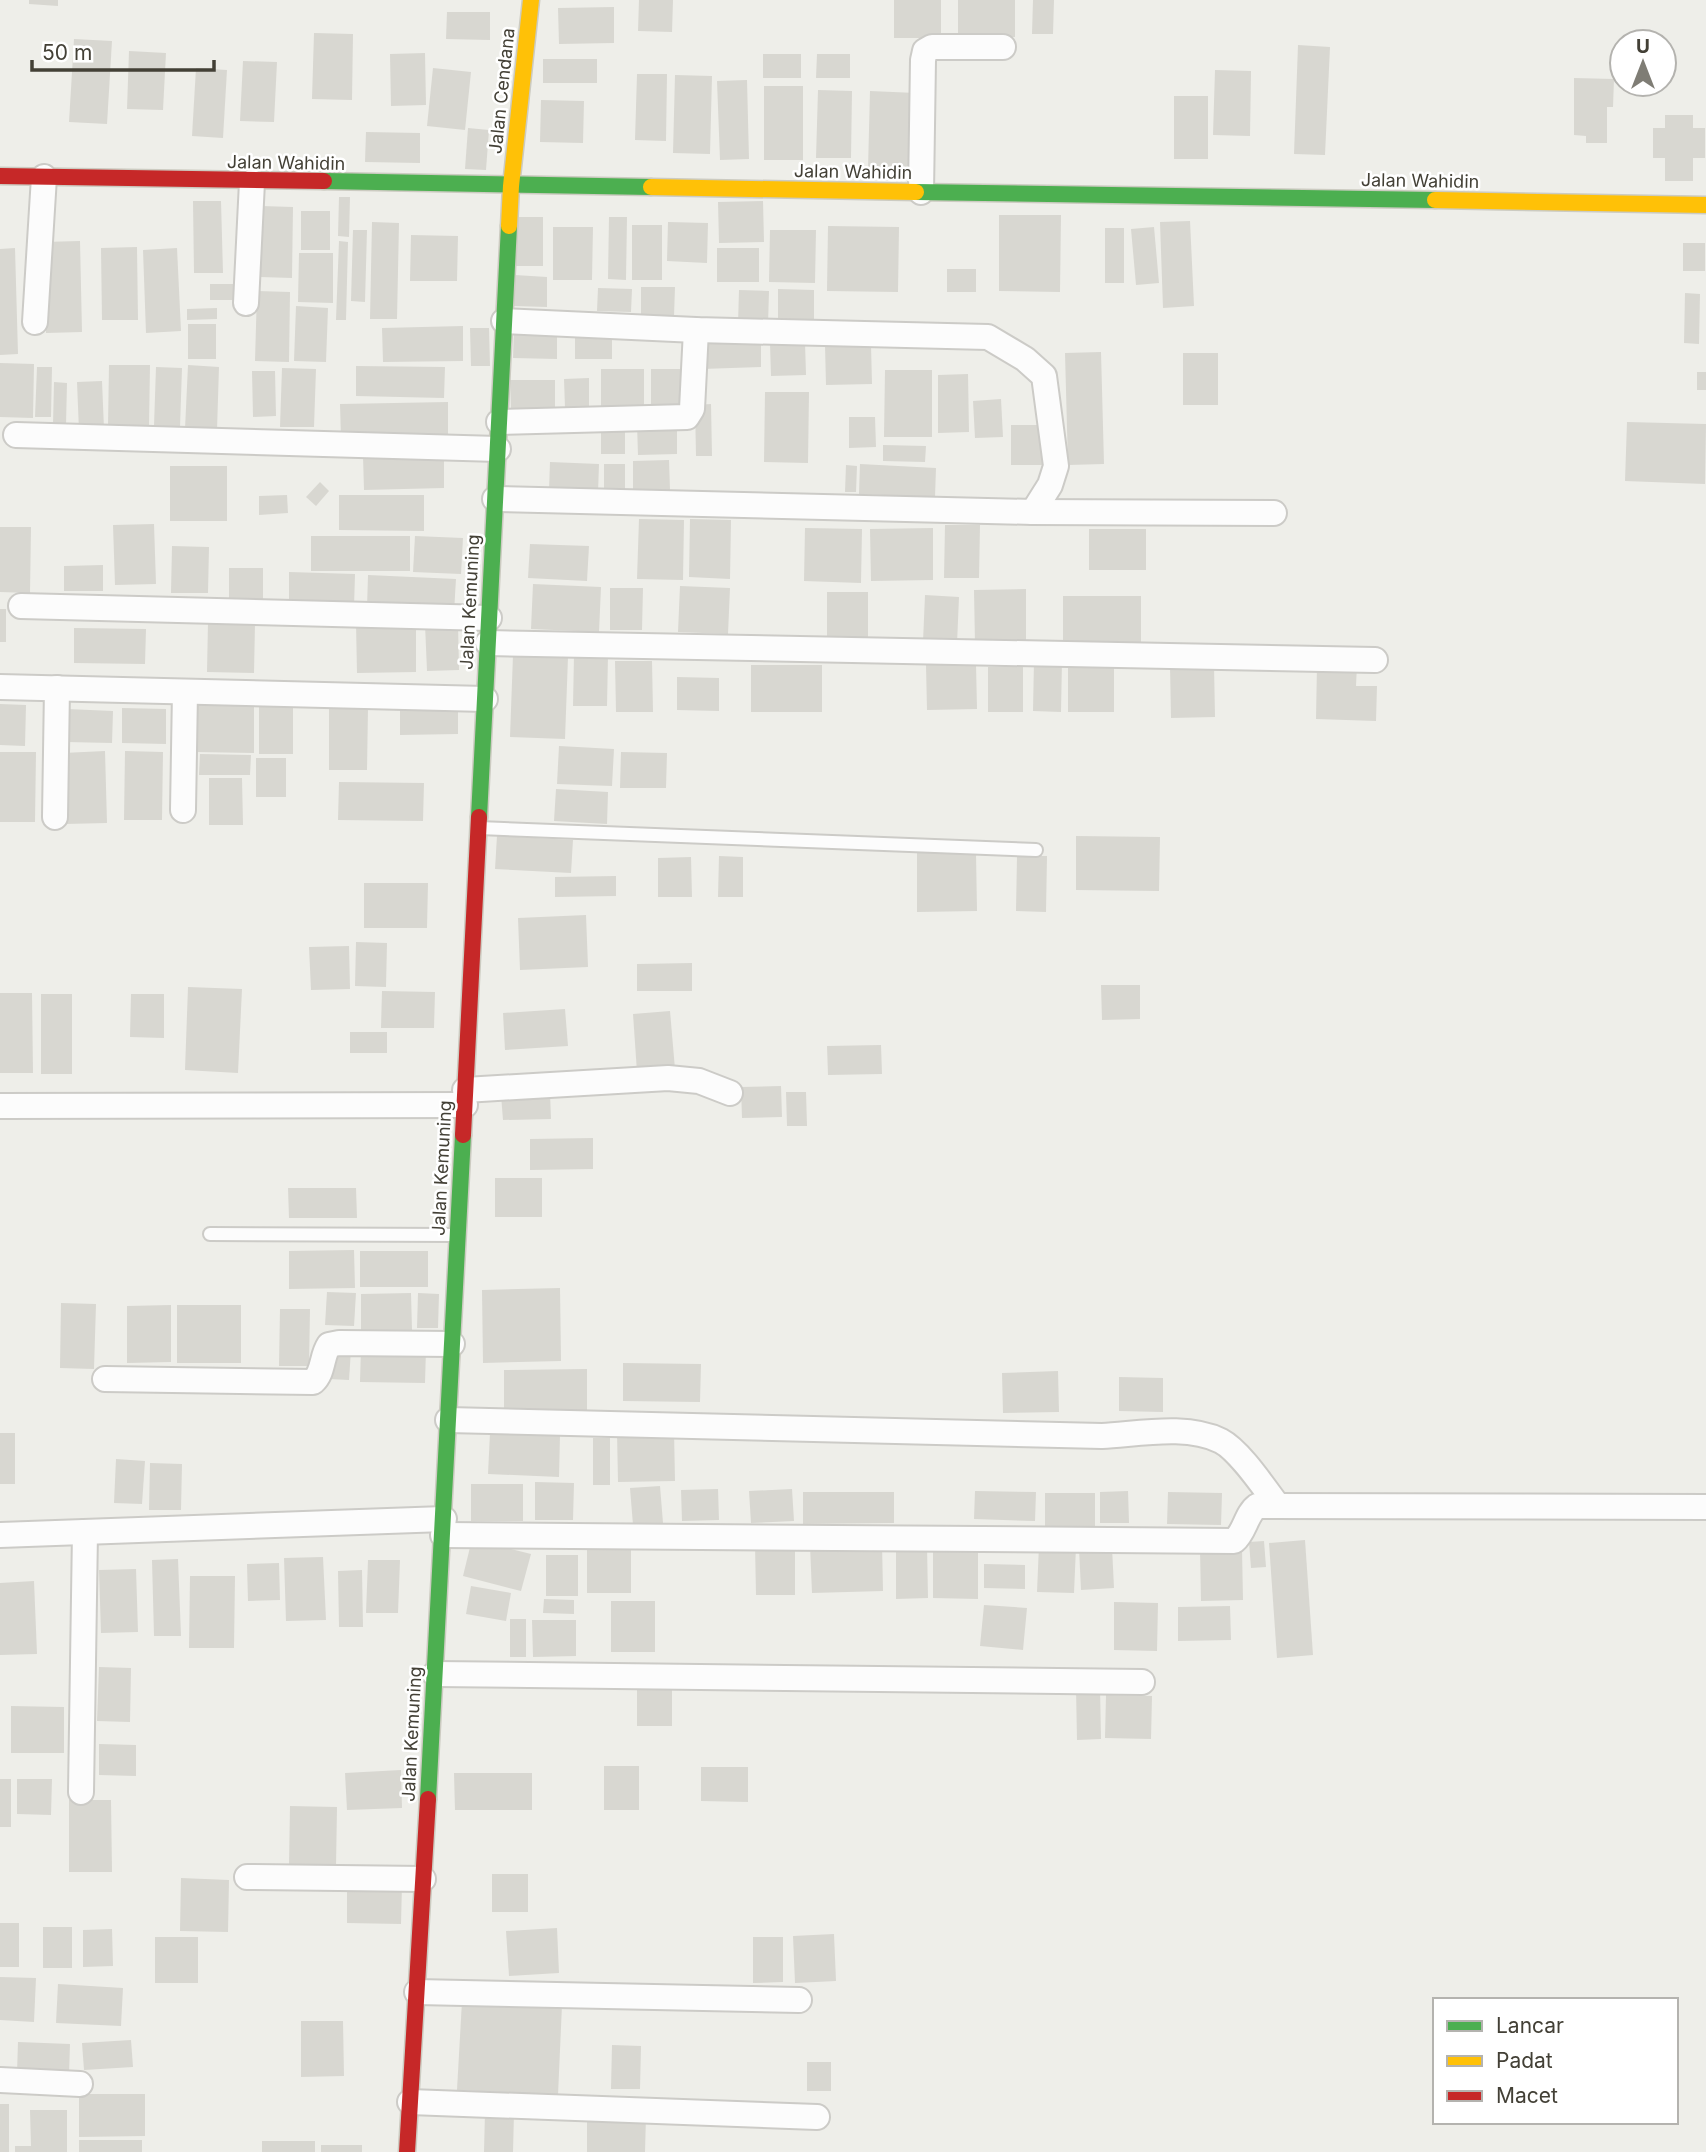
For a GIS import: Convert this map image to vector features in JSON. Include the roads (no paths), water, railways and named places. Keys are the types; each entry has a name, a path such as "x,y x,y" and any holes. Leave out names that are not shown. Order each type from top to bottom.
{"street":[{"name":"Jalan Cendana","path":"511,186 531,0"},
{"path":"921,192 925,51 932,47 1003,47"},
{"name":"Jalan Wahidin","path":"0,176 1706,205"},
{"path":"35,322 44,177"},
{"path":"246,303 252,182"},
{"name":"Jalan Kemuning","path":"407,2152 443,1527 511,186"},
{"path":"504,321 696,330 988,337 1025,359 1044,376 1056,466 1050,485 1033,512"},
{"path":"499,422 687,417 692,409 696,330"},
{"path":"16,435 498,449"},
{"path":"495,499 1033,512 1274,513"},
{"path":"21,606 489,618"},
{"path":"488,643 1375,660"},
{"path":"0,687 485,699"},
{"path":"55,817 57,688"},
{"path":"183,810 185,692"},
{"path":"0,1106 465,1098 668,1078 699,1081 730,1093"},
{"path":"106,1379 313,1382 320,1376 329,1345 452,1344"},
{"path":"448,1420 1102,1436 1175,1432 1203,1434 1223,1442 1278,1506"},
{"path":"0,1535 443,1527 1234,1541 1253,1509 1258,1506 1706,1507"},
{"path":"81,1792 85,1532"},
{"path":"435,1674 1142,1682"},
{"path":"247,1877 423,1879"},
{"path":"417,1992 799,2000"},
{"path":"0,2080 80,2084"},
{"path":"410,2102 817,2117"}],"lane":[{"path":"478,828 1036,850"},
{"path":"211,1234 458,1235"}]}
